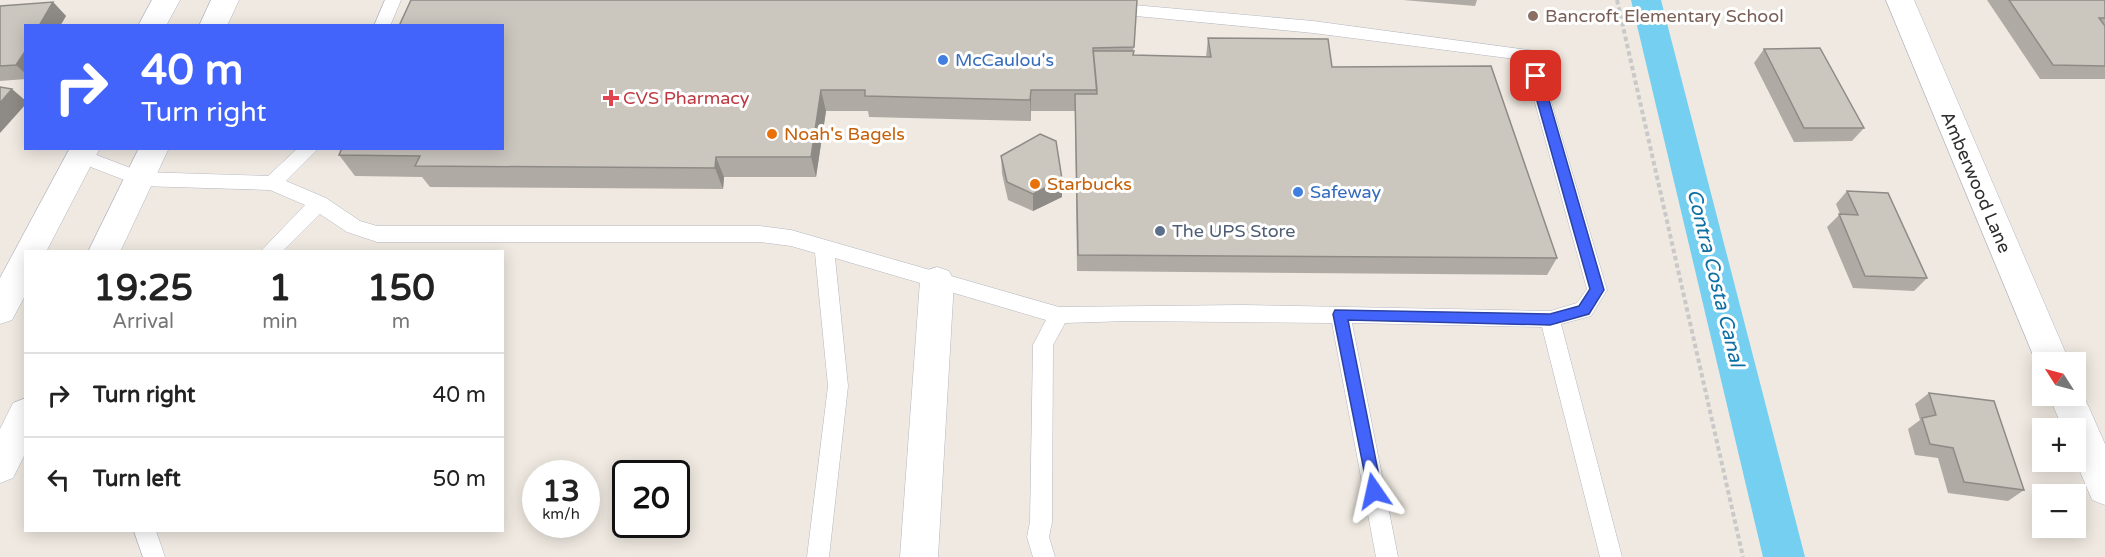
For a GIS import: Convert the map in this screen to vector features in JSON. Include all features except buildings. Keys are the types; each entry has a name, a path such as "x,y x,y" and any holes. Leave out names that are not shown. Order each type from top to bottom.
{"street":[{"path":"153,24 166,0"},
{"path":"214,24 225,0"},
{"name":"Amberwood Lane","path":"1900,0 2048,352"},
{"path":"105,250 153,150"},
{"path":"31,250 83,152"},
{"path":"0,310 24,265"},
{"path":"919,557 937,281"},
{"path":"2071,406 2105,488"},
{"path":"0,466 24,418"}],"lane":[{"path":"383,24 393,0"},
{"path":"83,152 140,179 272,183 319,202 354,227 377,234 760,234 791,238 1059,315 1340,314 1550,320 1584,310 1597,290 1530,55 1313,27 1089,7"},
{"path":"272,183 308,150"},
{"path":"272,250 319,202"},
{"path":"818,557 838,386 824,248"},
{"path":"1340,314 1387,557"},
{"path":"1044,557 1038,537 1041,522 1043,345 1059,315"},
{"path":"1550,320 1611,557"},
{"path":"145,532 154,557"}],"path":[{"path":"1617,0 1743,557"}],"waterway":[{"name":"Contra Costa Canal","path":"1646,0 1784,557"}],"place":[{"name":"Bancroft Elementary School","path":"1533,16"},
{"name":"McCaulou's","path":"943,60"},
{"name":"CVS Pharmacy","path":"611,98"},
{"name":"Noah's Bagels","path":"772,134"},
{"name":"Starbucks","path":"1035,184"},
{"name":"Safeway","path":"1298,192"},
{"name":"The UPS Store","path":"1160,231"}],"route":[{"path":"1374,491 1340,314 1550,320 1584,310 1597,290 1536,76"}]}
